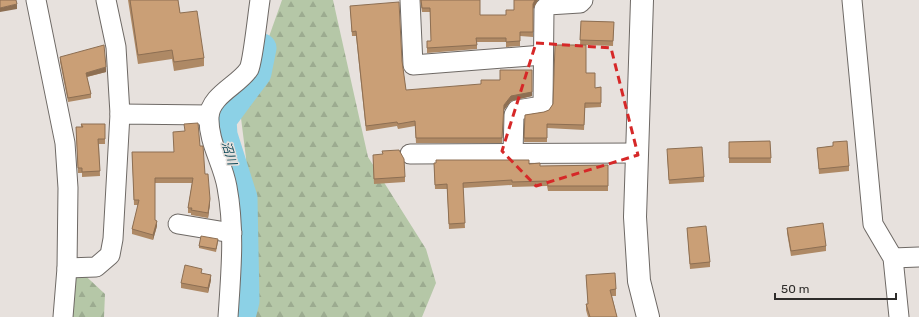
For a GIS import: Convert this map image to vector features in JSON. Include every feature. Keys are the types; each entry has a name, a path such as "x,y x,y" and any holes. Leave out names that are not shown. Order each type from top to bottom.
{"street":[{"path":"36,0 65,142 68,188 67,268 63,317"},
{"path":"67,268 96,267 110,255 114,239 120,114 116,47 106,0"},
{"path":"228,317 233,250 232,233 227,186 210,135 209,115 216,101 249,68 260,0"},
{"path":"410,0 413,65 543,55"},
{"path":"512,154 514,115 517,110 542,106 543,104 544,9 548,5 580,3 583,0"},
{"path":"642,0 635,217 639,280 648,317"},
{"path":"852,0 873,224 893,258 898,317"},
{"path":"120,114 209,115"},
{"path":"410,154 638,152"},
{"path":"178,224 232,233"},
{"path":"893,258 919,257"}],"highlighted area":[{"path":"536,43 611,48 638,155 536,186 502,151"}],"green space":[{"path":"282,0 333,0 368,157 426,249 436,283 422,317 249,317 246,158 240,110 260,62"},
{"path":"76,267 105,294 104,317 72,317"}],"building":[{"path":"0,0 16,0 17,4 0,8"},
{"path":"130,0 178,0 180,13 197,11 204,58 174,62 172,50 138,55"},
{"path":"421,0 480,0 480,15 506,15 506,10 514,10 514,0 535,0 533,4 533,32 520,32 520,41 506,42 506,38 476,38 477,45 427,48 427,41 431,41 430,8 422,8"},
{"path":"399,2 402,61 406,90 481,84 481,80 500,80 500,70 532,70 532,92 511,96 504,105 502,138 416,138 415,121 398,124 397,122 366,126 356,31 352,32 350,6"},
{"path":"581,21 614,22 613,41 580,40"},
{"path":"104,45 106,67 86,73 91,94 68,98 60,57"},
{"path":"555,45 586,45 586,73 595,73 595,88 601,87 601,103 585,103 584,125 547,124 547,138 524,138 525,115 544,112 549,110 553,104"},
{"path":"198,123 200,146 203,146 205,174 208,174 210,199 208,213 191,210 192,208 188,208 193,178 155,178 155,220 157,221 153,235 132,229 139,200 134,200 132,152 174,152 173,132 185,131 184,124"},
{"path":"81,124 105,124 105,139 98,139 100,171 82,172 82,168 78,168 76,127 83,127"},
{"path":"770,141 771,158 729,158 729,142"},
{"path":"847,141 849,166 819,169 817,148 833,146 833,142"},
{"path":"702,147 704,177 669,180 667,149"},
{"path":"399,150 404,159 405,177 374,179 373,155 383,154 382,151"},
{"path":"436,160 529,160 529,164 540,163 540,166 608,165 608,186 548,186 547,181 512,182 512,180 463,183 465,223 449,224 447,184 435,185 434,163 436,163"},
{"path":"823,223 826,246 791,251 787,228"},
{"path":"706,226 710,262 690,264 687,228"},
{"path":"201,236 218,239 216,249 199,246"},
{"path":"185,265 202,269 201,273 211,275 208,288 181,283"},
{"path":"615,273 616,289 610,290 617,317 590,317 586,304 588,304 586,275"}],"waterway":[{"name":"沼川","path":"241,317 245,301 243,198 223,135 222,120 257,73 262,48"}]}
